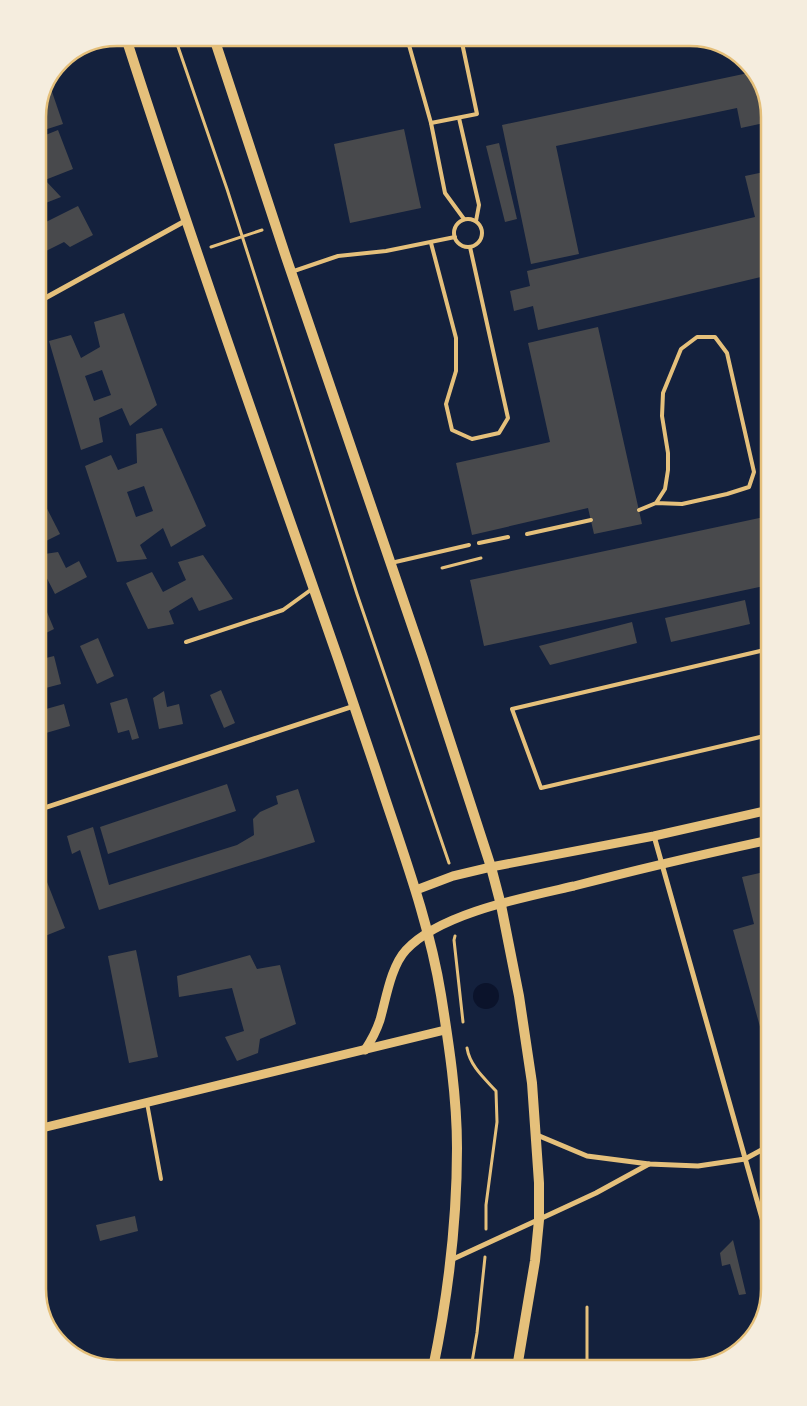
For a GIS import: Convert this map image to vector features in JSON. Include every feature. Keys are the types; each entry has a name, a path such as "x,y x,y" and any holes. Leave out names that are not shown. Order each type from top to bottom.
{"main road":[{"path":"129,46 185,221 416,890 427,932 441,993 454,1095 457,1144 456,1207 451,1260 434,1360"},
{"path":"217,46 491,867 500,905 526,1041 532,1083 539,1182 539,1220 532,1286 518,1360"}],"street":[{"path":"46,298 185,221"},
{"path":"46,807 354,706"},
{"path":"416,890 453,876 491,867 654,836 761,812"},
{"path":"654,836 761,1213"},
{"path":"365,1050 374,1037 397,964 404,951 427,932 463,916 500,905 662,864 761,842"},
{"path":"46,1127 445,1030"},
{"path":"537,1135 587,1156 649,1164 698,1166 745,1159 761,1151"},
{"path":"451,1260 596,1193 649,1164"}],"lane":[{"path":"409,46 431,123 445,193 464,219"},
{"path":"431,123 477,114 463,46"},
{"path":"458,118 479,205 476,221"},
{"path":"464,219 476,221 482,229 479,242 470,246 460,245 454,233 456,224 464,219"},
{"path":"291,272 338,256 386,251 455,237"},
{"path":"431,242 456,338 456,371 446,404 452,430 472,438 499,433 508,418 470,246"},
{"path":"639,510 656,503 682,504 728,494 749,487 754,472 727,353 715,337 697,337 681,349 663,393 662,416 668,452 668,470 664,489 656,503"},
{"path":"527,534 591,520"},
{"path":"479,543 508,537"},
{"path":"390,563 469,545"},
{"path":"186,642 283,610 313,588"},
{"path":"761,651 512,709 541,788 761,737"},
{"path":"147,1103 160,1179"}],"path":[{"path":"178,46 242,237 357,594 453,876"},
{"path":"196,252 276,226"},
{"path":"442,568 482,558"},
{"path":"463,916 454,940 464,1025"},
{"path":"466,1042 468,1054 476,1070 496,1091 497,1122 486,1205 486,1243 472,1360"},
{"path":"587,1307 587,1360"}],"water":[{"path":"486,983 495,987 499,996 495,1005 486,1009 477,1005 473,996 477,987"}],"building":[{"path":"745,74 758,99 761,118 761,124 741,128 737,108 556,146 579,254 531,264 502,125"},
{"path":"52,92 63,124 46,129 46,113"},
{"path":"404,129 421,208 350,223 334,144"},
{"path":"58,130 73,169 46,180 46,135"},
{"path":"499,143 517,219 505,222 486,146"},
{"path":"761,173 761,277 538,330 533,306 514,311 510,291 530,286 527,271 755,217 745,176"},
{"path":"46,181 61,197 46,203"},
{"path":"78,206 93,235 70,247 64,242 46,251 46,222"},
{"path":"124,313 157,405 130,426 122,408 99,418 103,442 81,450 49,341 71,335 81,358 100,347 94,322","holes":["102,370 111,395 94,401 85,376"]},
{"path":"598,327 642,524 594,534 588,508 472,535 456,463 550,442 528,343"},
{"path":"162,428 206,526 171,547 163,528 140,545 147,559 117,562 85,466 111,455 118,470 137,463 136,434","holes":["144,486 153,511 136,517 127,492"]},
{"path":"46,507 60,534 46,541"},
{"path":"761,518 761,587 484,646 470,580"},
{"path":"58,552 66,568 79,561 87,577 55,594 46,577 46,554"},
{"path":"203,555 233,599 199,611 192,597 169,611 174,624 148,629 126,583 152,572 163,592 186,580 178,562"},
{"path":"745,600 750,624 671,642 665,618"},
{"path":"46,610 54,629 46,633"},
{"path":"632,622 637,643 550,665 539,646"},
{"path":"98,638 114,676 97,684 80,646"},
{"path":"54,656 61,684 46,688 46,658"},
{"path":"221,690 235,723 224,728 210,695"},
{"path":"164,691 167,707 179,704 183,724 159,729 153,698"},
{"path":"127,698 139,738 132,740 129,730 118,733 110,703"},
{"path":"64,704 70,726 46,733 46,709"},
{"path":"227,784 236,811 108,854 100,827"},
{"path":"298,789 315,842 99,910 80,850 72,854 67,836 93,827 109,885 237,845 254,835 253,819 260,812 278,804 276,796"},
{"path":"761,873 761,1030 733,930 754,924 742,877"},
{"path":"46,879 65,928 46,936"},
{"path":"136,950 158,1057 129,1063 108,956"},
{"path":"250,955 257,969 280,965 296,1024 260,1039 258,1053 237,1061 225,1037 244,1031 232,988 179,997 177,976"},
{"path":"135,1216 138,1231 100,1241 96,1225"},
{"path":"733,1240 746,1294 739,1295 730,1264 722,1266 720,1253"}]}
